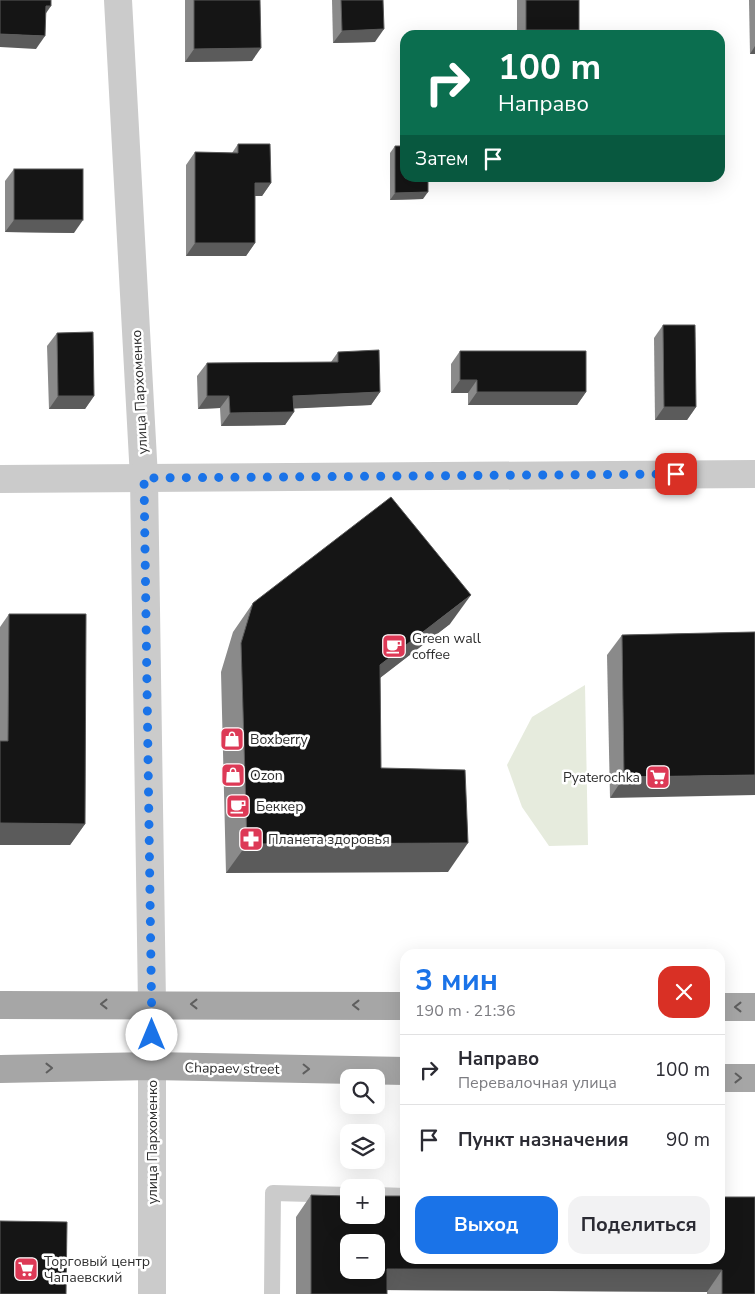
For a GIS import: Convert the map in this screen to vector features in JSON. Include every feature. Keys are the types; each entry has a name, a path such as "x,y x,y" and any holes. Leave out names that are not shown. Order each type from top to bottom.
{"main road":[{"path":"0,1005 400,1006"},
{"path":"725,1007 755,1007"},
{"name":"Chapaev street","path":"0,1069 152,1066 400,1071"},
{"path":"725,1078 755,1078"}],"street":[{"name":"улица Пархоменко","path":"118,0 144,478 152,1004 152,1294"},
{"path":"0,479 755,474"}],"lane":[{"path":"272,1294 273,1193 340,1195"},
{"path":"385,1195 400,1196"}],"shaded area":[{"path":"585,685 588,845 549,846 522,807 507,765 532,717"}],"building":[{"path":"0,0 51,0 51,6 46,6 45,36 0,34"},
{"path":"194,0 260,0 261,48 194,49"},
{"path":"341,0 383,0 384,29 342,31"},
{"path":"526,0 579,0 579,30 526,30"},
{"path":"238,144 270,144 271,183 255,183 255,243 195,243 195,152 238,153"},
{"path":"395,146 400,146 400,182 428,182 428,192 395,193"},
{"path":"14,169 83,169 83,220 14,220"},
{"path":"663,325 695,325 696,407 664,407"},
{"path":"93,332 94,396 58,396 57,333"},
{"path":"379,350 380,392 293,396 294,412 230,413 229,396 207,396 207,363 338,362 338,352"},
{"path":"460,351 586,351 586,392 477,392 477,380 460,380"},
{"path":"391,497 471,595 380,665 381,768 465,770 468,843 247,844 241,643 253,603"},
{"path":"9,614 86,614 85,824 0,823 0,741 8,741"},
{"path":"755,632 755,775 624,777 622,635"},
{"path":"311,1195 340,1196 340,1224 385,1224 385,1196 400,1196 400,1264 725,1264 725,1197 755,1197 755,1294 722,1294 722,1270 387,1269 387,1294 311,1294"},
{"path":"0,1221 67,1222 66,1294 0,1294"}],"place":[{"name":"Green wall coffee","path":"394,646"},
{"name":"Boxberry","path":"232,739"},
{"name":"Ozon","path":"233,775"},
{"name":"Pyaterochka","path":"658,777"},
{"name":"Беккер","path":"238,806"},
{"name":"Планета здоровья","path":"251,839"},
{"name":"Торговый центр Чапаевский","path":"26,1269"}],"route":[{"path":"152,1035 144,478 676,474"}]}
